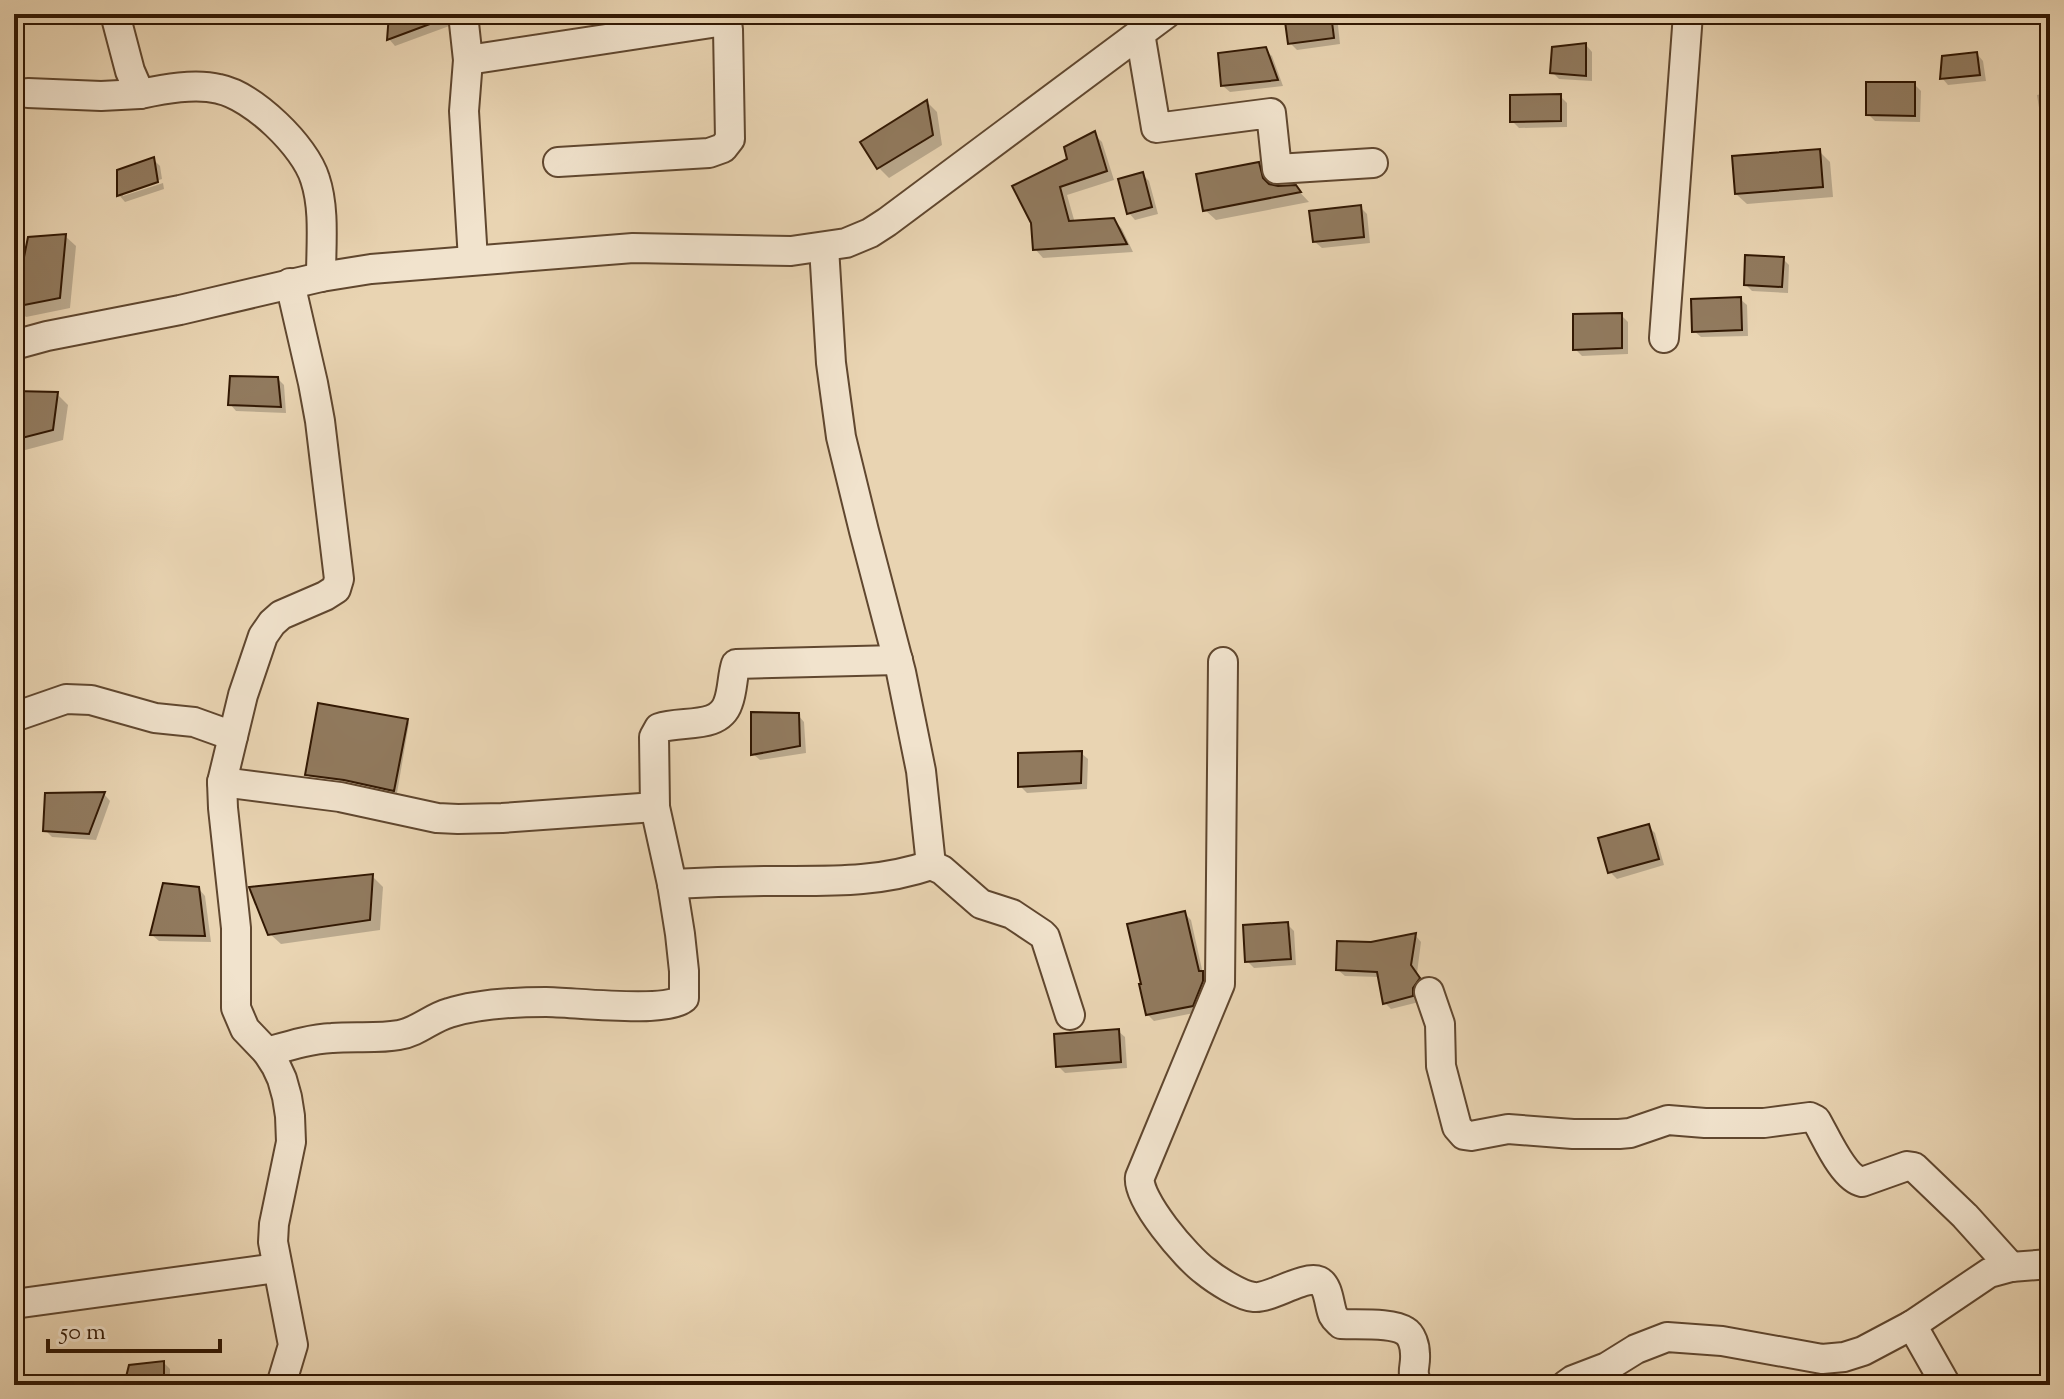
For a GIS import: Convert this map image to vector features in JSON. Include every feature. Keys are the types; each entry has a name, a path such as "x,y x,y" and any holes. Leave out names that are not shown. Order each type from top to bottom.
{"street":[{"path":"115,14 130,71 140,94"},
{"path":"463,14 468,60 464,111 473,260"},
{"path":"14,345 290,283 371,269 633,248 791,251 846,243 887,222 1166,14"},
{"path":"1664,338 1688,14"},
{"path":"468,60 718,22 725,24 728,29 730,139 723,148 709,153 558,162"},
{"path":"1140,33 1156,128 1271,113 1277,169 1373,163"},
{"path":"28,93 101,96 181,88 222,89 238,96 291,141 308,161 319,196 321,277"},
{"path":"824,247 831,363 841,437 898,660 921,771 931,865"},
{"path":"281,1385 293,1345 273,1242 291,1142 288,1107 282,1079 267,1052 245,1029 236,1008 236,928 222,782 243,695 263,636 281,615 336,589 339,579 320,421 290,283"},
{"path":"267,1052 330,1038 396,1036 421,1028 450,1012 474,1007 547,1002 622,1006 677,1003 684,998 684,971 672,884 655,807 654,737 659,728 718,718 730,700 736,664 898,660"},
{"path":"1223,662 1220,984 1140,1177 1140,1188 1150,1209 1171,1235 1203,1270 1222,1283 1250,1297 1264,1297 1281,1289 1319,1281 1333,1317 1341,1324 1404,1329 1412,1337 1415,1353 1412,1375 1418,1385"},
{"path":"17,716 66,699 91,700 155,718 194,722 233,736"},
{"path":"222,782 340,797 437,818 502,818 655,807"},
{"path":"672,884 831,882 900,875 931,865 942,870 981,904 1012,914 1045,937 1070,1015"},
{"path":"1429,992 1440,1024 1441,1066 1457,1127 1464,1135 1506,1129 1619,1134 1668,1120 1764,1123 1810,1117 1816,1120 1855,1180 1862,1182 1907,1166 1914,1167 1965,1216 2011,1267"},
{"path":"1566,1385 1607,1367 1636,1349 1667,1337 1722,1341 1822,1359 1844,1357 1863,1351 1912,1325 1989,1273 2011,1267 2050,1264"},
{"path":"14,1304 277,1268"},
{"path":"1912,1325 1946,1385"}],"building":[{"path":"389,14 446,14 446,18 387,40"},
{"path":"1284,14 1331,14 1334,38 1288,44"},
{"path":"1586,43 1586,76 1550,73 1552,47"},
{"path":"1266,47 1278,80 1221,86 1218,53"},
{"path":"1977,52 1980,75 1940,79 1942,56"},
{"path":"1866,82 1915,82 1915,116 1866,115"},
{"path":"1561,94 1561,121 1510,122 1510,95"},
{"path":"927,100 933,135 877,169 860,142"},
{"path":"1095,131 1107,171 1060,187 1069,221 1114,218 1127,244 1033,250 1031,223 1012,186 1067,159 1064,147"},
{"path":"1820,149 1823,187 1735,194 1732,156"},
{"path":"154,157 158,182 117,196 117,170"},
{"path":"1259,162 1263,178 1269,184 1296,185 1301,192 1203,211 1196,174"},
{"path":"1143,172 1152,207 1127,214 1118,179"},
{"path":"1361,205 1364,237 1313,242 1309,211"},
{"path":"66,234 60,298 14,307 28,237"},
{"path":"1745,255 1784,257 1782,287 1744,285"},
{"path":"1741,297 1742,330 1692,332 1691,299"},
{"path":"1622,313 1622,348 1573,350 1573,314"},
{"path":"230,376 278,377 281,407 228,405"},
{"path":"14,391 58,392 53,430 14,440"},
{"path":"318,703 408,719 394,791 305,775"},
{"path":"751,712 799,713 800,746 751,755"},
{"path":"1082,751 1081,783 1018,787 1018,753"},
{"path":"105,792 89,834 43,831 45,793"},
{"path":"1649,824 1659,859 1608,873 1598,838"},
{"path":"373,874 370,920 268,935 249,887"},
{"path":"163,883 199,887 205,936 150,935"},
{"path":"1185,911 1199,971 1203,971 1203,981 1193,1006 1146,1015 1127,924"},
{"path":"1288,922 1291,959 1245,962 1243,925"},
{"path":"1416,933 1411,965 1420,978 1413,988 1413,996 1383,1004 1377,972 1336,970 1337,941 1371,942"},
{"path":"1119,1029 1121,1062 1056,1067 1054,1034"},
{"path":"164,1361 164,1385 124,1385 129,1365"}]}
